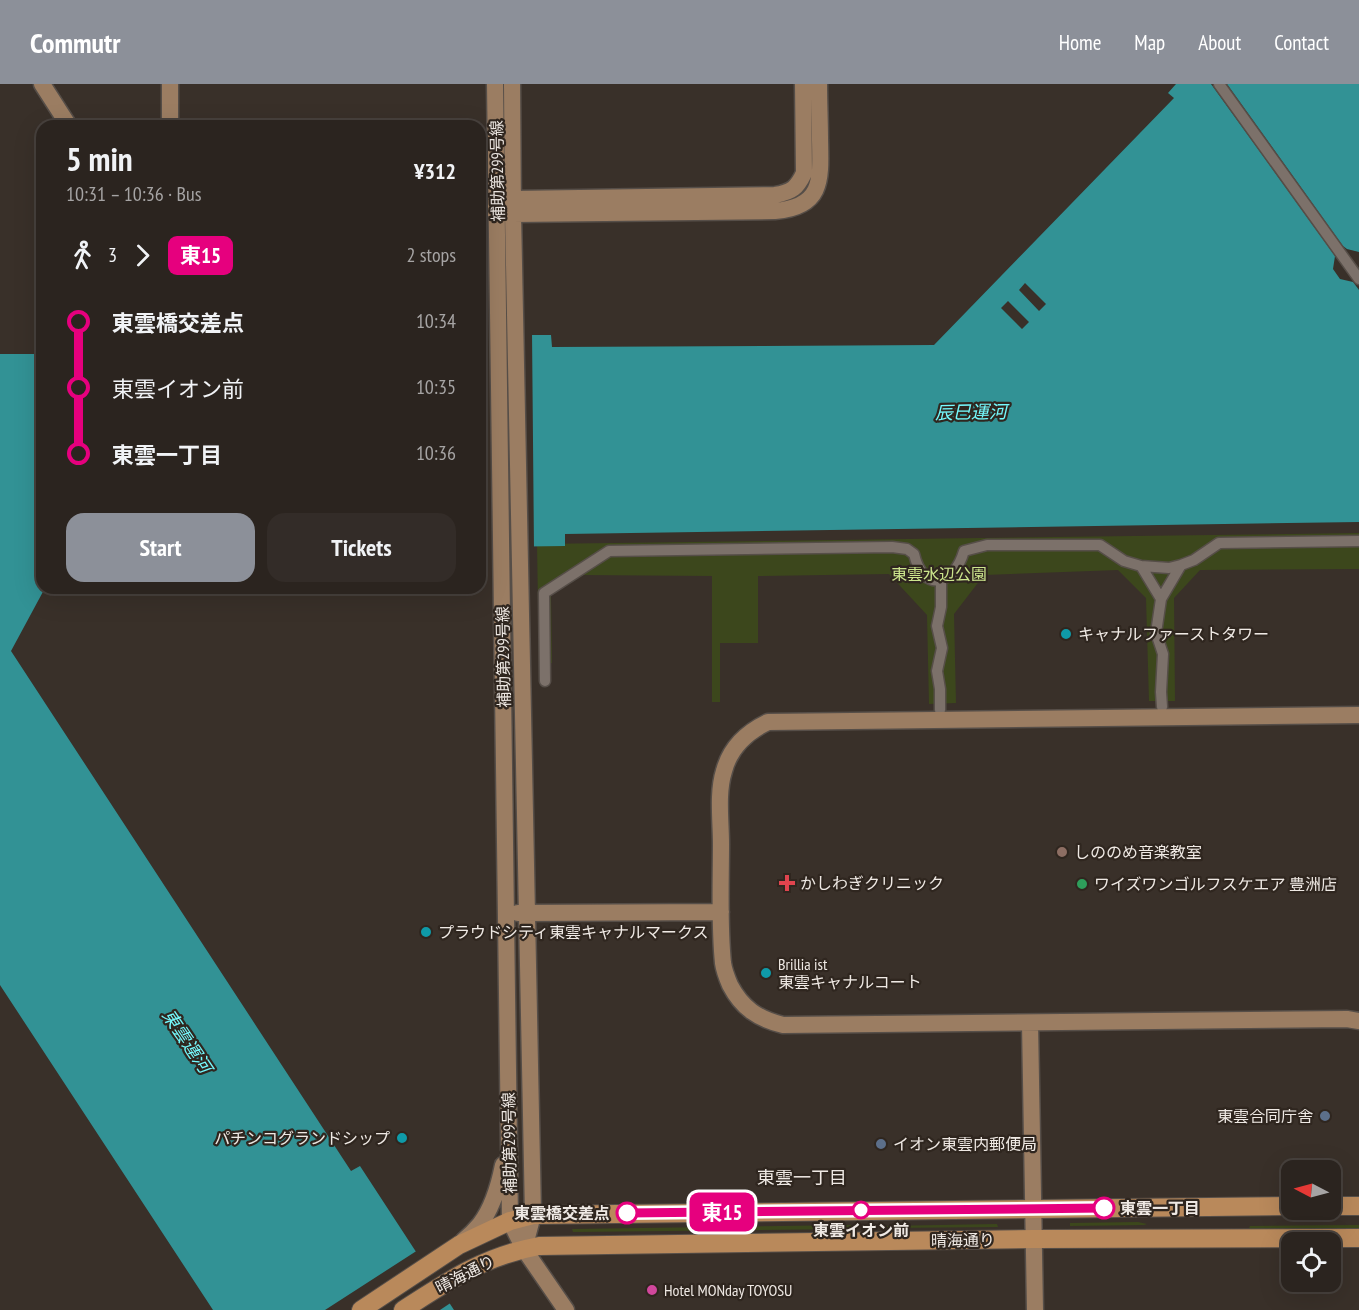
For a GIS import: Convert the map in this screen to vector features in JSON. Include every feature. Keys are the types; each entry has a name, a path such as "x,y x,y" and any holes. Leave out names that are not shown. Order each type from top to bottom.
{"main road":[{"name":"晴海通り","path":"361,1310 459,1245 510,1221 533,1215 1281,1206"},
{"path":"1341,1206 1359,1206"},
{"name":"晴海通り","path":"403,1310 487,1260 538,1246 1034,1239 1359,1238"}],"street":[{"path":"42,84 65,120"},
{"path":"170,84 170,120"},
{"name":"補助第299号線","path":"495,84 508,207"},
{"name":"補助第299号線","path":"512,84 502,582 505,914 510,1221 524,1249"},
{"path":"486,208 785,194 799,183 804,173 803,84"},
{"path":"508,207 775,211 796,208 810,198 819,180 819,84"},
{"path":"1219,84 1359,279"},
{"name":"補助第299号線","path":"507,305 521,582 533,1215 524,1249"},
{"path":"545,681 544,593 609,551 892,547 907,549 914,554 916,566 922,574 931,579 941,580 947,578 959,566 964,551 987,545 1100,545 1124,561 1141,566 1169,568 1194,560 1219,543 1359,541"},
{"path":"1162,707 1163,654 1156,633 1161,599 1181,565"},
{"path":"1141,566 1161,599"},
{"path":"940,710 937,671 942,648 937,626 941,607 941,580"},
{"path":"1359,715 768,722 755,728 730,754 723,772 720,795 724,965 729,983 737,996 764,1020 783,1025 1347,1019 1359,1021"},
{"path":"505,914 721,912"},
{"path":"1030,1023 1035,1310"},
{"path":"459,1245 480,1224 492,1201 501,1174 509,1134"},
{"path":"524,1249 566,1310"}],"green space":[{"name":"東雲水辺公園","path":"1359,533 1359,569 1200,570 1174,598 1175,701 1149,701 1146,598 1118,570 984,575 954,614 956,703 929,704 927,615 889,574 758,576 758,643 720,643 720,702 712,702 712,576 580,575 551,594 552,663 539,663 537,544"},
{"path":"1138,1222 1147,1224 1070,1226 1070,1223"},
{"path":"997,1224 998,1227 882,1227 884,1226"},
{"path":"852,1225 851,1229 573,1232 572,1229"},
{"path":"1359,1225 1359,1228 1249,1228 1250,1226"}],"water":[{"name":"辰巳運河","path":"1176,84 1359,84 1359,522 565,534 565,546 486,547 486,335 551,335 552,347 934,345 1174,98 1168,93"},
{"name":"東雲運河","path":"0,354 36,354 36,594 42,594 11,651 351,1171 360,1166 454,1310 213,1310 0,985"}],"pier":[{"path":"1211,84 1227,84 1343,246 1359,252 1359,290 1353,282 1340,279 1333,269 1335,256"},
{"path":"1025,283 1046,304 1039,311 1019,290"},
{"path":"1008,301 1029,322 1022,329 1001,308"},
{"path":"486,332 532,332 534,550 486,550"},
{"path":"418,1250 452,1302 440,1310 325,1310"}],"bus line":[{"name":"東15","path":"627,1213 1104,1208"}],"place":[{"name":"キャナルファーストタワー","path":"1066,634"},
{"name":"しののめ音楽教室","path":"1062,852"},
{"name":"かしわぎクリニック","path":"787,883"},
{"name":"ワイズワンゴルフスケエア 豊洲店","path":"1082,884"},
{"name":"プラウドシティ東雲キャナルマークス","path":"426,932"},
{"name":"Brillia ist 東雲キャナルコート","path":"766,973"},
{"name":"東雲合同庁舎","path":"1325,1116"},
{"name":"パチンコグランドシップ","path":"402,1138"},
{"name":"イオン東雲内郵便局","path":"881,1144"},
{"name":"東雲一丁目","path":"1104,1208"},
{"name":"東雲イオン前","path":"861,1210"},
{"name":"東雲橋交差点","path":"627,1213"},
{"name":"Hotel MONday TOYOSU","path":"652,1290"}],"district":[{"name":"東雲一丁目","path":"802,1177"}]}
